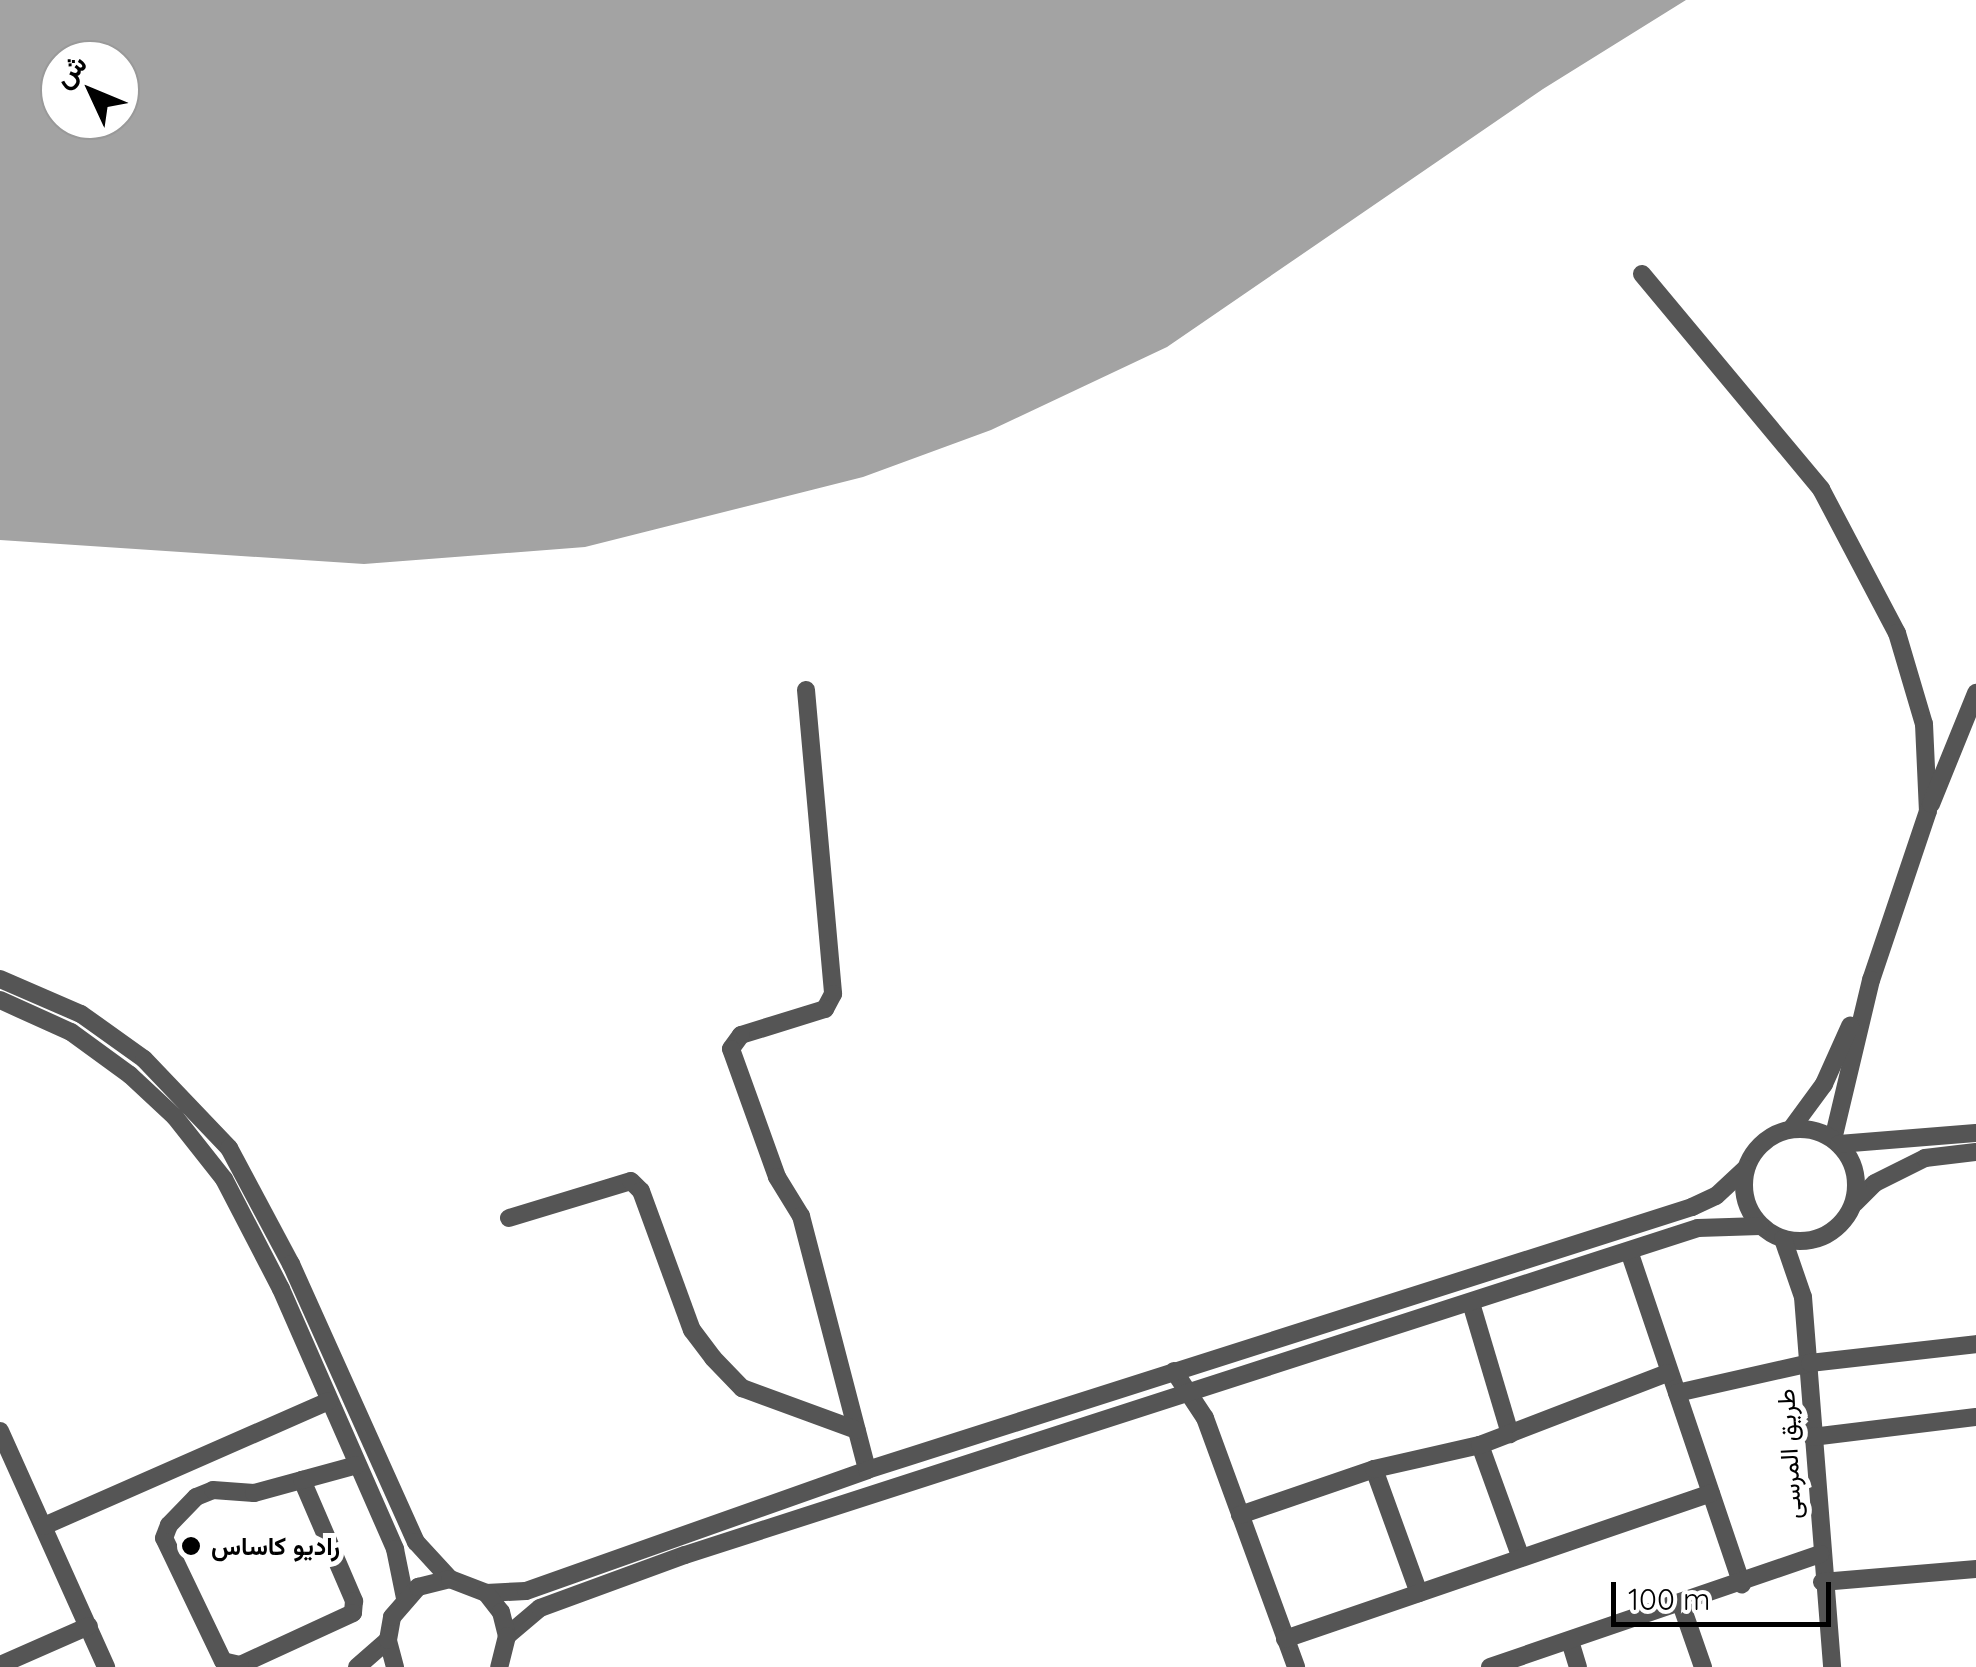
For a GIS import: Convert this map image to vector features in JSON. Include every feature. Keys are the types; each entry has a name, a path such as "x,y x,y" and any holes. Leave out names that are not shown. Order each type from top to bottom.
{"street":[{"path":"1642,274 1821,489 1897,633 1924,724 1928,811"},
{"path":"806,690 832,994 825,1008 741,1035 731,1049 778,1177 802,1216 868,1470"},
{"path":"0,978 82,1014 144,1058 228,1148 265,1210 416,1542 450,1579 486,1593 526,1592 868,1470 1716,1196 1745,1169 1762,1143 1790,1129 1824,1084 1871,980 1928,811 1976,693"},
{"path":"1852,1207 1852,1163 1836,1142 1871,980"},
{"path":"0,1000 71,1032 141,1084 204,1150 246,1219 402,1566 405,1598 388,1640 357,1667"},
{"path":"1790,1129 1836,1142 1976,1132"},
{"path":"508,1636 540,1608 575,1594 1716,1224 1760,1226 1783,1240 1820,1238 1875,1183 1926,1158 1976,1152"},
{"path":"1745,1169 1745,1199 1760,1226"},
{"path":"509,1218 630,1181 640,1190 692,1330 713,1358 742,1388 857,1430"},
{"path":"246,1219 265,1210"},
{"name":"طريق المرسى","path":"1803,1297 1808,1259 1820,1238"},
{"name":"طريق المرسى","path":"1783,1240 1803,1297 1822,1582 1832,1667"},
{"path":"1629,1251 1742,1584"},
{"path":"1471,1303 1510,1434"},
{"path":"1677,1393 1810,1363 1976,1344"},
{"path":"1174,1371 1205,1418 1296,1667"},
{"path":"1240,1515 1374,1470 1480,1445 1668,1373"},
{"path":"44,1526 329,1401"},
{"path":"1812,1437 1976,1418"},
{"path":"0,1431 106,1667"},
{"path":"1480,1445 1521,1558"},
{"path":"302,1480 354,1601 353,1613 240,1664 223,1661 164,1538 169,1524 196,1497 214,1490 254,1492 358,1465"},
{"path":"1374,1470 1419,1593"},
{"path":"1285,1639 1711,1493"},
{"path":"1490,1667 1742,1584 1820,1554"},
{"path":"1822,1582 1976,1569"},
{"path":"405,1598 450,1579"},
{"path":"486,1593 501,1612 508,1636 499,1667"},
{"path":"1681,1604 1703,1667"},
{"path":"2,1660 89,1626"},
{"path":"388,1640 395,1667"},
{"path":"1570,1640 1578,1667"}],"shaded area":[{"path":"0,0 1686,0 1543,89 1167,347 991,430 863,477 585,547 364,564 0,540"}],"place":[{"name":"راديو كاساس","path":"191,1546"}]}
